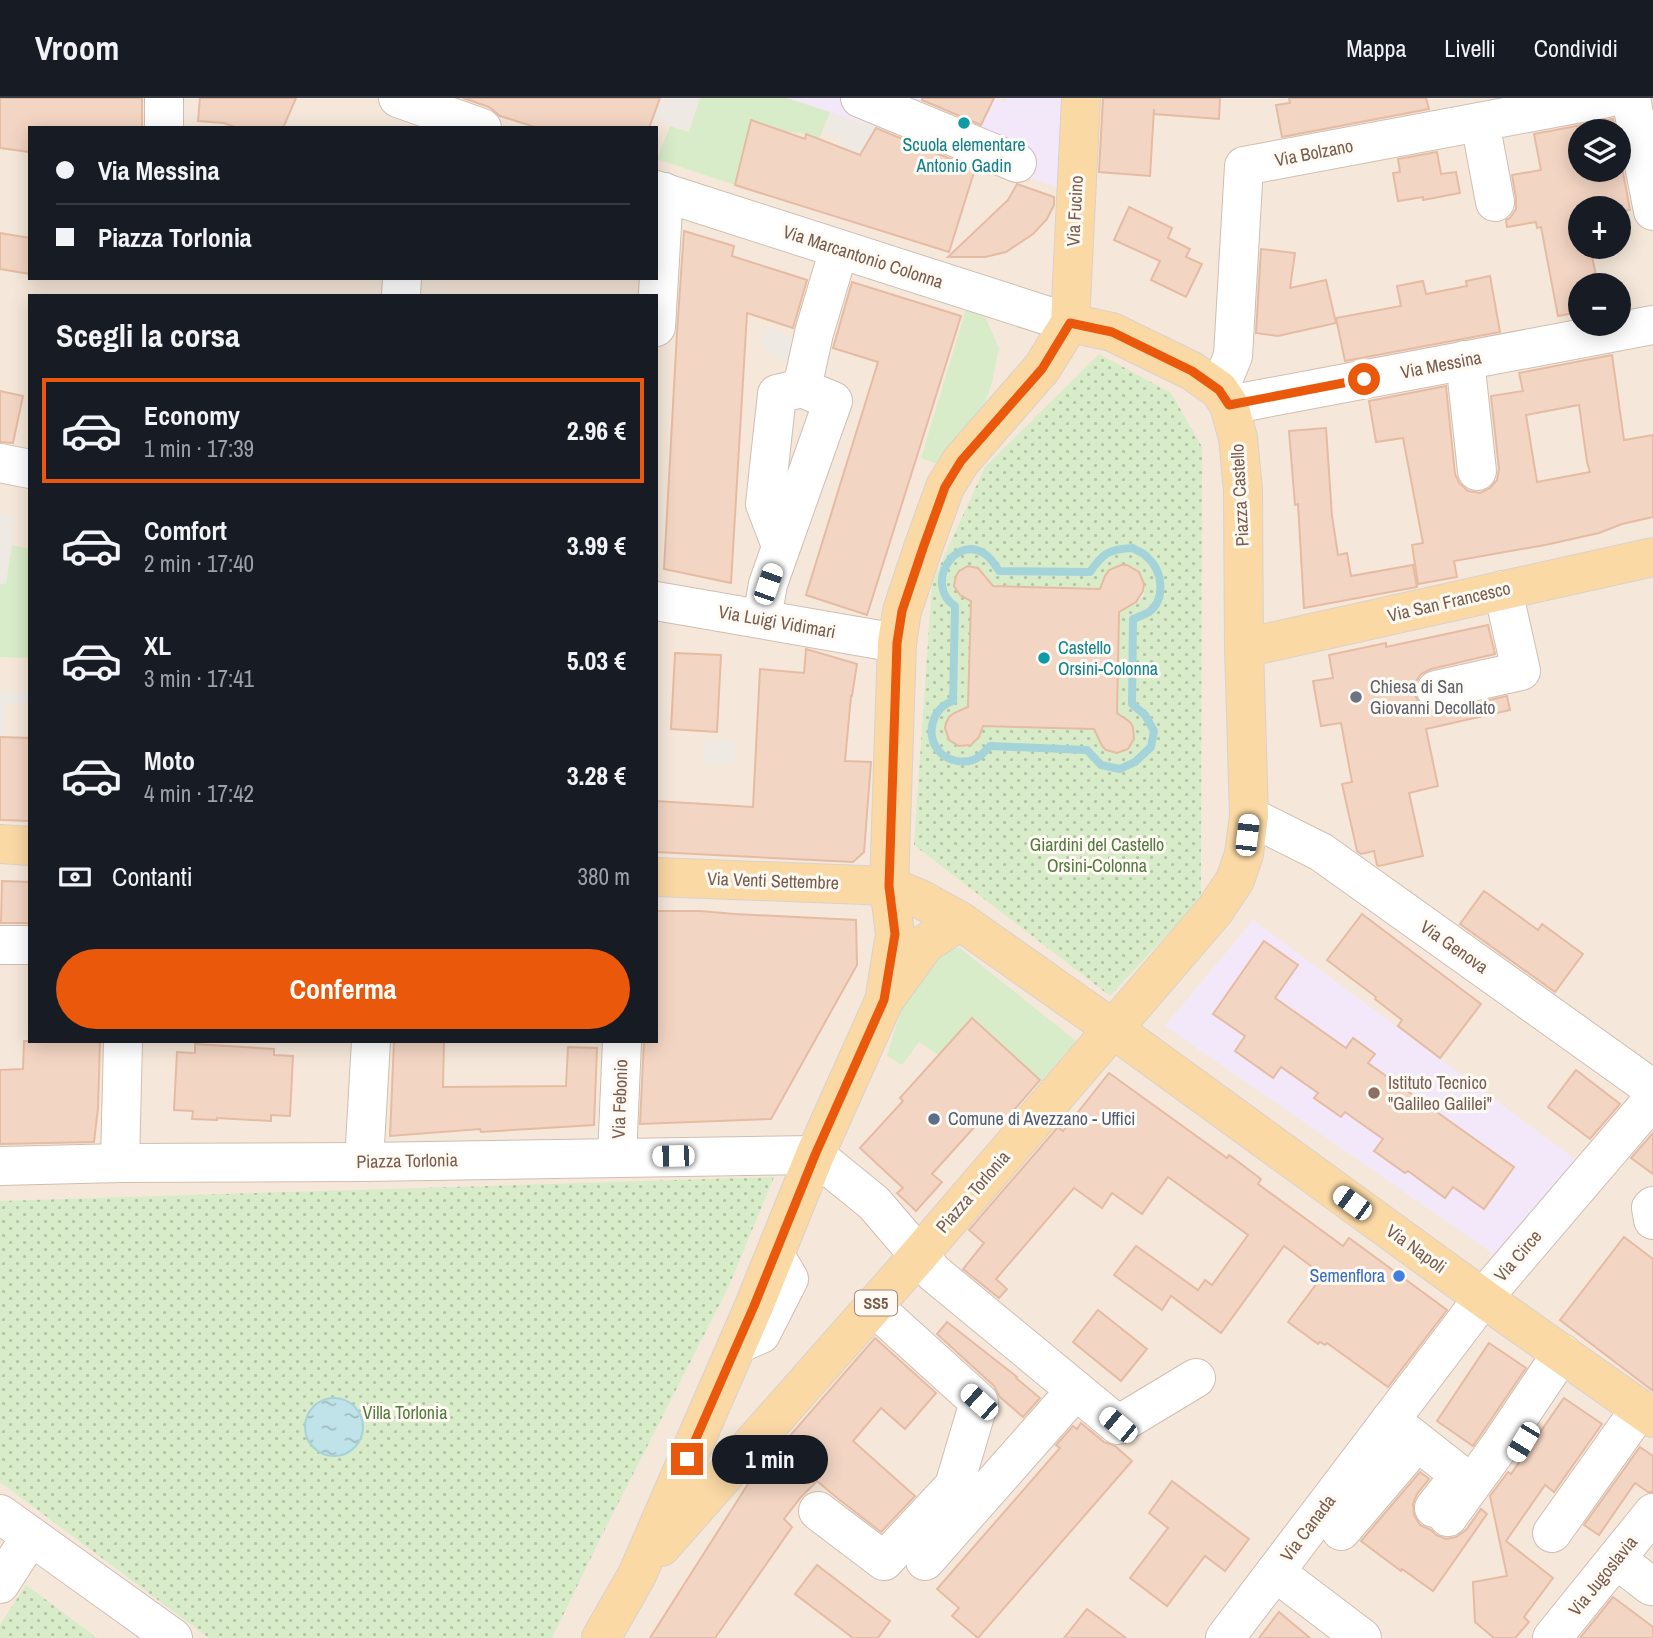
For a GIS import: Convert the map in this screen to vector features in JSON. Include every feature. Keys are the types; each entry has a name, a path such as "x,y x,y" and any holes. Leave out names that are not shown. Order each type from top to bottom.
{"main road":[{"name":"Via Fucino","path":"1070,323 1081,98"},
{"path":"1113,1029 960,921 889,886 897,643 902,611 945,487 961,461 1042,369 1070,323 1112,332 1192,371 1224,397"},
{"name":"Piazza Castello","path":"1113,1029 1215,910 1235,880 1244,854 1249,816 1243,490 1238,438 1224,397"},
{"name":"Via San Francesco","path":"1244,648 1653,557"},
{"path":"0,844 28,846"},
{"name":"Via Venti Settembre","path":"658,877 889,886"},
{"name":"Piazza Torlonia","path":"601,1638 637,1575 738,1344 815,1155 884,1000 895,934 889,886"},
{"path":"884,1000 925,944 960,921"},
{"name":"Piazza Torlonia","path":"637,1575 918,1256 1113,1029"},
{"name":"Via Napoli","path":"1113,1029 1483,1298 1649,1412"}],"street":[{"path":"164,98 164,126"},
{"path":"860,98 1017,163"},
{"name":"Via Bolzano","path":"1224,397 1233,356 1244,166 1607,98"},
{"path":"1631,98 1653,211"},
{"path":"406,106 475,126"},
{"path":"1480,121 1495,202"},
{"path":"658,270 660,191"},
{"name":"Via Marcantonio Colonna","path":"660,191 1070,323"},
{"path":"762,620 768,584 781,546 765,504 777,394 802,388 814,333 839,249"},
{"name":"Via Messina","path":"1224,397 1465,360 1653,325"},
{"path":"1465,360 1477,471"},
{"path":"0,463 28,469"},
{"path":"1436,690 1521,671 1503,590"},
{"name":"Via Luigi Vidimari","path":"658,601 897,643"},
{"name":"Via Genova","path":"1249,816 1321,852 1653,1089"},
{"path":"0,945 28,946"},
{"path":"120,1163 123,1043"},
{"path":"364,1161 371,1043"},
{"name":"Via Febonio","path":"617,1157 622,1043"},
{"name":"Via Circe","path":"1404,1430 1483,1298 1653,1099"},
{"path":"815,1155 874,1203 934,1273 1118,1425 1196,1378"},
{"name":"Piazza Torlonia","path":"0,1166 815,1155"},
{"path":"1653,1206 1653,1220"},
{"path":"818,1511 884,1561 954,1486 979,1402 873,1307"},
{"path":"1512,1460 1567,1357"},
{"path":"1341,1531 1404,1430 1460,1475 1439,1515 1498,1448 1567,1357"},
{"path":"925,1561 1076,1390"},
{"path":"1552,1533 1649,1412"},
{"name":"Via Canada","path":"1225,1638 1275,1572 1404,1430"},
{"name":"Via Jugoslavia","path":"1552,1638 1642,1562 1653,1513"},
{"path":"0,1514 173,1638"},
{"path":"0,1584 31,1536"},
{"path":"1275,1572 1362,1638"}],"shaded area":[{"path":"0,98 1653,98 1653,1638 0,1638"},
{"path":"660,98 700,98 689,132 652,119"},
{"path":"787,98 922,98 917,109 975,137 994,98 1005,102 1008,98 1063,98 1058,187"},
{"path":"830,112 877,127 855,162 836,155 843,140 823,132"},
{"path":"768,327 801,342 791,366 761,344"},
{"path":"0,514 16,516 6,585 0,584"},
{"path":"0,690 28,693 28,705 7,704 4,737 0,737"},
{"path":"704,740 735,741 735,765 704,765"},
{"name":"Istituto Tecnico \"Galileo Galilei\"","path":"1253,920 1576,1160 1495,1255 1165,1026"}],"green space":[{"path":"700,98 787,98 830,112 819,139 806,134 782,131 751,120 735,185 658,159 670,126 689,132"},
{"path":"966,309 985,317 999,348 992,383 982,410 938,464 921,458"},
{"name":"Giardini del Castello Orsini-Colonna","path":"1099,354 1171,393 1202,447 1201,898 1110,996 914,845 932,583 985,467","holes":["1121,565 1130,567 1141,576 1145,590 1138,601 1119,606 1117,717 1133,728 1134,740 1128,749 1118,752 1106,750 1099,729 982,726 974,742 966,747 949,740 945,728 948,719 951,715 968,710 971,599 960,595 954,586 959,571 965,567 976,567 982,571 987,586 1101,589 1110,571"]},
{"path":"12,545 28,549 28,658 0,657 0,584 6,584"},
{"path":"960,948 1076,1041 1042,1081 972,1019 938,1055 919,1042 902,1065 887,1056 906,998 921,968 939,951"},
{"name":"Villa Torlonia","path":"774,1177 728,1288 552,1638 209,1638 0,1482 0,1201"},
{"path":"26,1585 97,1638 0,1638 0,1625"}],"water":[{"path":"328,1398 340,1398 355,1406 363,1421 363,1433 355,1448 340,1456 328,1456 313,1448 305,1433 305,1421 313,1406"}],"building":[{"path":"0,98 142,98 142,126 28,126 28,152 0,148"},
{"path":"200,98 296,98 284,126 232,126 198,121"},
{"path":"463,98 660,98 650,126 532,126 500,116 489,107"},
{"path":"922,98 994,98 981,125"},
{"path":"1103,98 1220,98 1219,119 1154,114 1154,109 1150,176 1099,172"},
{"path":"1289,98 1426,98 1429,109 1282,137 1276,105 1290,103"},
{"path":"751,120 805,139 806,134 860,155 876,128 975,169 949,252 735,185"},
{"path":"1568,128 1568,182 1625,182 1627,196 1568,196 1568,259 1593,259 1595,273 1568,273 1568,314 1558,316 1541,227 1537,228 1536,222 1507,227 1506,220 1516,209 1512,175 1541,170 1534,134"},
{"path":"1437,152 1441,174 1456,172 1460,193 1423,200 1423,197 1398,201 1393,173 1400,172 1398,159"},
{"path":"1017,184 1054,197 1054,205 1047,219 1033,234 1006,252 985,257 948,257 1008,200"},
{"path":"1129,207 1172,228 1168,238 1190,249 1186,257 1202,264 1186,297 1151,280 1160,261 1114,240"},
{"path":"684,231 734,246 732,256 807,280 793,328 747,313 731,583 664,569"},
{"path":"0,233 28,238 28,274 0,269"},
{"path":"1261,249 1295,253 1290,288 1326,280 1336,323 1278,336 1256,333"},
{"path":"1490,276 1500,332 1345,361 1336,318 1401,306 1397,286 1423,281 1426,294 1467,286 1466,281"},
{"path":"852,282 961,316 867,615 806,595 878,362 833,348"},
{"path":"1612,355 1624,440 1653,435 1653,517 1545,545 1454,561 1457,577 1418,584 1412,545 1423,543 1403,438 1376,442 1369,401 1446,386 1455,474 1459,483 1468,491 1480,493 1490,488 1497,480 1499,469 1491,396 1523,391 1519,373","holes":["1579,405 1590,472 1537,482 1526,415"]},
{"path":"0,391 23,396 13,443 0,442"},
{"path":"1326,428 1332,516 1338,555 1347,553 1351,576 1413,565 1417,587 1304,608 1298,504 1295,505 1289,431"},
{"name":"Castello Orsini-Colonna","path":"1127,565 1139,572 1144,584 1136,602 1119,612 1117,713 1133,727 1134,739 1128,749 1117,753 1106,750 1094,729 983,726 979,737 971,745 959,746 949,740 945,728 949,717 968,707 971,601 960,595 954,586 959,571 968,566 978,568 993,586 1100,589 1109,570"},
{"path":"1488,625 1495,654 1431,669 1421,674 1415,683 1415,695 1420,705 1430,711 1441,711 1507,696 1510,710 1426,729 1438,786 1409,793 1423,856 1379,866 1374,851 1361,854 1357,851 1342,784 1352,782 1341,723 1321,726 1313,681 1333,678 1329,655 1386,643 1386,647"},
{"path":"806,649 857,664 845,761 871,762 864,852 853,862 658,852 658,801 753,807 760,669 804,673"},
{"path":"675,653 721,655 717,732 671,729"},
{"path":"0,737 28,738 28,821 0,820"},
{"path":"2,881 28,882 28,923 1,923"},
{"path":"1484,891 1538,930 1542,924 1583,954 1555,992 1460,924"},
{"path":"658,911 856,920 857,965 771,1119 640,1124 644,1043 658,1043"},
{"path":"1362,914 1481,1004 1440,1058 1398,1026 1402,1020 1375,999 1376,997 1327,960"},
{"path":"1264,941 1298,965 1275,998 1346,1048 1353,1038 1375,1054 1368,1063 1514,1167 1484,1209 1453,1187 1445,1198 1408,1171 1405,1173 1374,1151 1383,1139 1345,1112 1341,1117 1314,1098 1318,1093 1281,1067 1273,1078 1235,1051 1245,1036 1213,1014"},
{"name":"Comune di Avezzano - Uffici","path":"972,1018 1040,1080 1001,1125 987,1113 932,1174 942,1182 916,1211 897,1193 903,1188 860,1148 903,1101 900,1098"},
{"path":"24,1041 100,1043 94,1142 0,1144 0,1070 23,1069"},
{"path":"394,1043 444,1043 443,1087 566,1086 568,1047 597,1048 594,1125 481,1132 480,1129 390,1136"},
{"path":"195,1044 274,1049 274,1055 293,1056 290,1116 271,1115 271,1121 192,1119 193,1111 174,1110 177,1052 195,1053"},
{"path":"1576,1070 1620,1104 1590,1139 1548,1107"},
{"path":"1109,1073 1227,1158 1229,1155 1261,1179 1258,1184 1343,1246 1349,1238 1447,1310 1388,1387 1327,1343 1318,1344 1288,1322 1323,1275 1284,1246 1221,1333 1171,1296 1162,1310 1114,1275 1136,1246 1198,1290 1205,1280 1212,1285 1248,1235 1168,1177 1142,1214 1112,1193 1102,1208 1074,1188 996,1279 1007,1289 999,1298 963,1269 984,1243 969,1230 1058,1127 1063,1131"},
{"path":"1653,1133 1653,1174 1631,1158"},
{"path":"1624,1237 1653,1259 1653,1391 1560,1320"},
{"path":"1098,1310 1147,1349 1121,1381 1073,1342"},
{"path":"947,1322 1040,1398 1023,1417 1000,1397 994,1386 937,1334"},
{"path":"875,1338 936,1393 905,1429 881,1408 853,1441 915,1496 881,1532 817,1481 784,1519 792,1527 715,1638 650,1638 748,1484"},
{"path":"1489,1343 1526,1368 1473,1446 1437,1421"},
{"path":"1564,1398 1602,1424 1554,1492 1545,1485 1506,1541 1553,1578 1524,1617 1529,1622 1515,1638 1494,1638 1475,1622 1473,1582 1507,1576 1490,1496 1508,1472 1511,1474"},
{"path":"1081,1423 1132,1461 978,1638 952,1616 959,1608 937,1589 1060,1448 1056,1445 1073,1426 1077,1429"},
{"path":"1640,1447 1653,1456 1653,1492 1648,1492 1635,1483 1599,1535 1584,1525"},
{"path":"1420,1472 1429,1479 1413,1504 1414,1515 1420,1525 1446,1539 1456,1537 1466,1530 1481,1509 1487,1514 1433,1591 1361,1541"},
{"path":"1172,1481 1249,1539 1225,1571 1205,1556 1167,1606 1130,1578 1168,1528 1149,1513"},
{"path":"817,1565 890,1621 878,1638 853,1638 795,1594"},
{"path":"1613,1597 1653,1627 1653,1638 1580,1638"},
{"path":"1087,1609 1126,1638 1064,1638"},
{"path":"1279,1612 1310,1638 1259,1638"}],"waterway":[{"path":"1133,548 1144,554 1152,563 1160,585 1160,593 1154,606 1149,612 1133,619 1132,704 1145,715 1154,731 1151,747 1135,762 1120,769 1101,765 1087,750 990,746 978,758 964,762 949,759 941,753 934,743 932,729 940,709 953,701 955,606 946,597 942,586 943,575 954,556 963,550 974,549 985,554 999,571 1090,572 1107,553 1133,548"}],"place":[{"name":"Scuola elementare Antonio Gadin","path":"964,123"},
{"name":"Castello Orsini-Colonna","path":"1044,658"},
{"name":"Chiesa di San Giovanni Decollato","path":"1356,697"},
{"name":"Istituto Tecnico \"Galileo Galilei\"","path":"1374,1093"},
{"name":"Comune di Avezzano - Uffici","path":"934,1119"},
{"name":"Semenflora","path":"1399,1276"}],"route":[{"path":"687,1459 754,1306 815,1155 884,1000 895,934 889,886 897,643 902,611 923,548 945,487 961,461 1042,369 1070,323 1112,332 1192,371 1219,390 1229,405 1364,379"}]}
